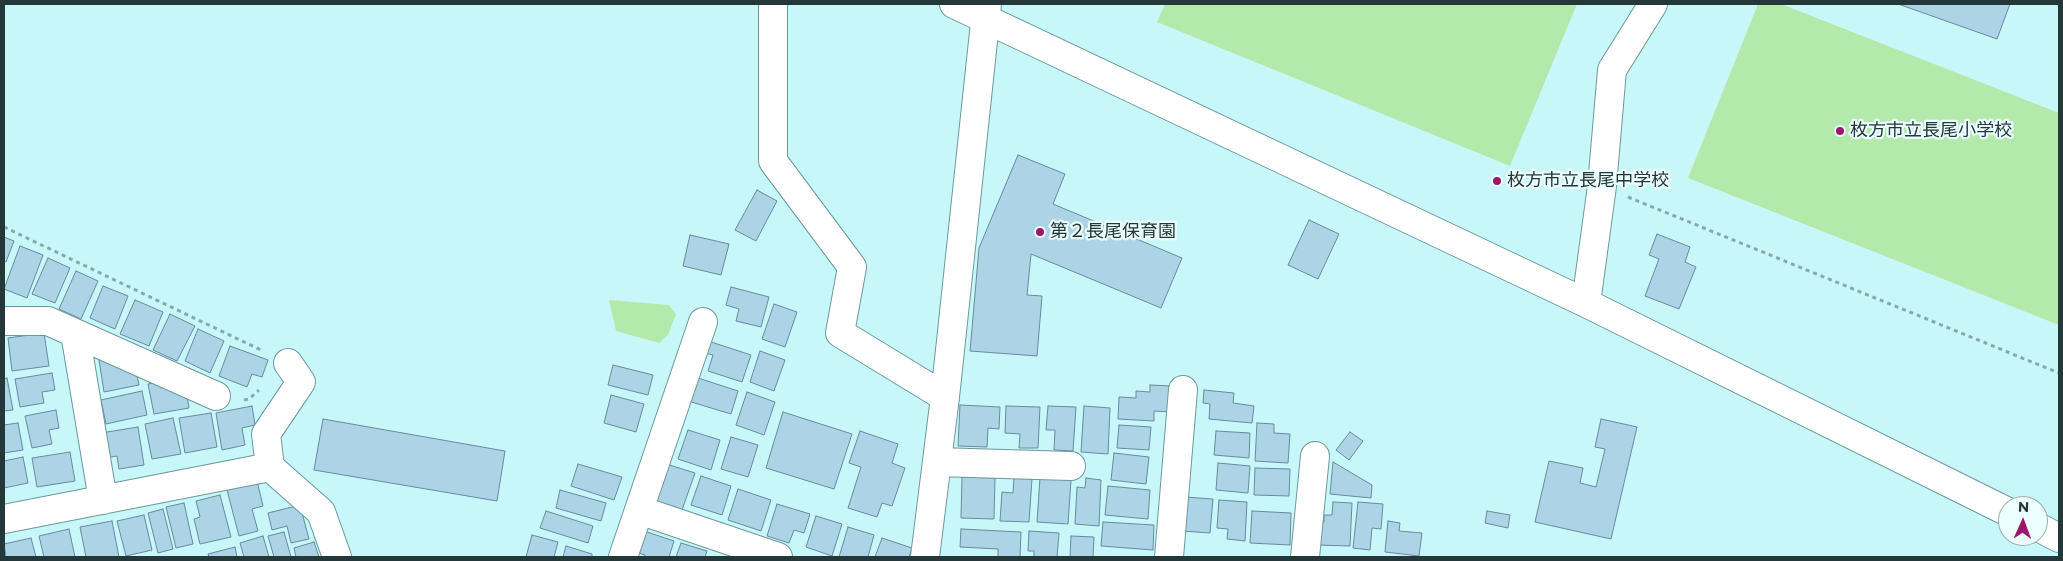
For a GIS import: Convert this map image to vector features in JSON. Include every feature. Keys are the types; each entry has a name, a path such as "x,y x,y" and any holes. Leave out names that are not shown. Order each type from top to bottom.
{"street":[{"path":"773,4 773,161 852,267 840,333 945,397"},
{"path":"954,4 986,12 1586,303 1998,507"},
{"path":"1586,303 1602,186 1612,70 1653,4"},
{"path":"929,556 937,462 986,12"},
{"path":"4,321 48,321 216,396"},
{"path":"623,557 703,322"},
{"path":"75,332 103,500"},
{"path":"288,363 301,382 266,434 270,467 321,512 337,557"},
{"path":"1168,557 1183,390"},
{"path":"1305,557 1315,456"},
{"path":"937,462 1071,466"},
{"path":"4,519 270,467"},
{"path":"639,510 778,557"}],"path":[{"path":"1602,186 2059,373"},
{"path":"4,227 288,363 249,399 232,404 216,396"}],"green space":[{"path":"1165,4 1577,4 1510,166 1157,22"},
{"name":"枚方市立長尾小学校","path":"1758,4 1781,4 2059,113 2059,325 1688,178"},
{"path":"609,300 669,305 676,314 668,335 659,343 616,331"}],"building":[{"path":"1898,4 2010,4 1997,39"},
{"path":"1018,155 1065,174 1053,204 1182,258 1161,308 1031,254 1027,295 1042,296 1037,356 970,351 979,248"},
{"path":"757,190 777,201 756,241 735,230"},
{"path":"1309,220 1339,234 1318,279 1288,265"},
{"path":"1657,234 1690,247 1685,262 1696,267 1679,309 1645,296 1659,259 1649,255"},
{"path":"690,235 729,244 721,275 683,266"},
{"path":"4,237 14,241 6,262 4,261"},
{"path":"20,246 43,255 27,298 4,289"},
{"path":"48,258 70,268 55,303 32,294"},
{"path":"76,271 98,281 81,319 59,309"},
{"path":"103,286 128,296 115,329 90,318"},
{"path":"731,287 769,297 761,327 736,321 739,309 726,305"},
{"path":"135,300 163,312 149,346 120,334"},
{"path":"774,304 797,312 785,347 762,339"},
{"path":"170,314 195,326 177,361 153,350"},
{"path":"198,329 224,341 210,373 185,361"},
{"path":"44,333 49,366 12,371 8,338"},
{"path":"705,340 751,355 742,382 708,371 713,355 702,352"},
{"path":"230,346 268,360 262,377 252,374 247,387 219,376"},
{"path":"760,351 785,360 774,391 750,382"},
{"path":"115,358 135,366 139,385 104,392 99,360"},
{"path":"613,365 653,375 648,395 608,385"},
{"path":"52,373 55,390 42,392 44,403 20,407 15,379"},
{"path":"695,377 738,391 731,414 688,401"},
{"path":"7,378 13,410 4,411 4,379"},
{"path":"169,380 171,391 186,389 189,408 154,414 148,384"},
{"path":"1150,385 1172,386 1170,412 1154,411 1154,421 1118,419 1119,397 1136,398 1136,391 1150,392"},
{"path":"1204,390 1234,393 1233,403 1254,406 1252,423 1209,419 1210,404 1203,403"},
{"path":"142,391 147,415 106,424 101,400"},
{"path":"747,392 775,402 764,435 736,425"},
{"path":"611,395 644,404 636,432 604,423"},
{"path":"960,405 1000,407 999,429 988,428 987,447 958,446"},
{"path":"252,406 255,425 242,428 245,445 222,450 216,413"},
{"path":"1006,406 1040,407 1038,448 1019,448 1020,434 1005,433"},
{"path":"1048,406 1076,407 1073,451 1054,450 1055,430 1046,430"},
{"path":"1084,406 1110,408 1108,454 1081,452"},
{"path":"56,410 59,428 49,430 52,444 32,448 25,416"},
{"path":"783,412 852,434 834,489 766,468"},
{"path":"211,413 217,447 185,453 179,418"},
{"path":"173,418 181,454 152,459 145,424"},
{"path":"323,419 505,451 497,501 314,470"},
{"path":"1601,419 1637,427 1611,539 1535,522 1549,461 1583,468 1580,483 1596,487 1605,449 1595,447"},
{"path":"18,423 23,450 4,453 4,425"},
{"path":"1257,423 1274,424 1274,433 1290,434 1288,463 1255,461"},
{"path":"1119,425 1151,427 1149,450 1117,448"},
{"path":"138,427 144,465 119,469 117,456 105,458 101,433"},
{"path":"688,430 720,440 711,470 678,459"},
{"path":"860,431 898,444 892,463 905,468 892,506 882,503 877,517 848,508 861,467 849,463"},
{"path":"1216,431 1250,433 1249,458 1214,455"},
{"path":"1350,432 1363,441 1349,460 1336,450"},
{"path":"731,437 758,445 748,477 721,469"},
{"path":"70,452 75,481 37,487 32,458"},
{"path":"1114,453 1149,457 1146,484 1111,480"},
{"path":"23,457 28,483 4,488 4,461"},
{"path":"1333,462 1372,485 1371,498 1330,494"},
{"path":"663,463 695,473 682,510 650,500"},
{"path":"1218,463 1250,466 1248,493 1216,490"},
{"path":"578,464 622,477 614,500 571,486"},
{"path":"1255,468 1290,469 1289,496 1254,495"},
{"path":"701,476 731,486 722,515 691,505"},
{"path":"962,477 995,478 994,519 961,518"},
{"path":"1014,478 1032,479 1029,522 1000,521 1002,492 1013,493"},
{"path":"1040,478 1071,480 1068,524 1037,522"},
{"path":"1086,478 1101,480 1099,526 1075,524 1077,487 1085,488"},
{"path":"257,481 263,506 252,509 258,531 239,536 227,490"},
{"path":"1108,486 1150,490 1148,519 1105,515"},
{"path":"738,489 771,500 761,531 728,520"},
{"path":"560,490 606,503 601,521 556,508"},
{"path":"220,495 231,537 200,544 194,519 200,517 196,501"},
{"path":"1185,497 1213,499 1210,533 1182,531"},
{"path":"1219,500 1247,502 1245,541 1227,539 1228,529 1217,528"},
{"path":"1333,502 1352,503 1350,546 1316,545 1317,522 1324,522 1324,515 1332,515"},
{"path":"1358,502 1383,504 1381,529 1372,528 1370,550 1353,548"},
{"path":"184,503 193,544 176,548 166,507"},
{"path":"777,504 810,514 804,533 794,530 789,543 767,536"},
{"path":"300,505 309,539 291,543 287,526 272,530 268,513"},
{"path":"163,509 173,549 158,553 148,513"},
{"path":"546,511 593,526 588,543 540,528"},
{"path":"1252,511 1291,513 1290,545 1250,543"},
{"path":"1487,511 1510,515 1508,528 1485,523"},
{"path":"144,515 152,550 126,556 117,521"},
{"path":"816,516 842,524 832,556 806,547"},
{"path":"112,521 119,557 86,557 80,527"},
{"path":"1388,521 1400,523 1399,531 1422,533 1419,556 1385,552"},
{"path":"1103,522 1154,525 1153,550 1101,546"},
{"path":"848,527 874,535 868,557 839,557"},
{"path":"69,529 75,557 44,557 39,536"},
{"path":"638,529 674,541 669,557 644,557 645,555 632,551"},
{"path":"961,529 1021,532 1020,557 998,557 998,549 960,547"},
{"path":"1029,531 1059,533 1057,557 1034,557 1034,551 1028,551"},
{"path":"284,532 291,557 274,557 268,536"},
{"path":"532,535 558,542 554,557 526,557"},
{"path":"263,536 269,557 244,557 240,543"},
{"path":"1071,536 1094,537 1093,557 1070,557"},
{"path":"31,538 36,557 6,557 4,544"},
{"path":"882,538 912,548 909,557 875,557"},
{"path":"314,542 319,557 296,557 294,548"},
{"path":"681,543 707,551 705,557 676,557"},
{"path":"566,546 592,554 592,557 563,557"},
{"path":"235,547 237,557 209,557 208,554"}],"place":[{"name":"枚方市立長尾小学校","path":"1840,131"},
{"name":"枚方市立長尾中学校","path":"1497,181"},
{"name":"第２長尾保育園","path":"1040,232"}]}
